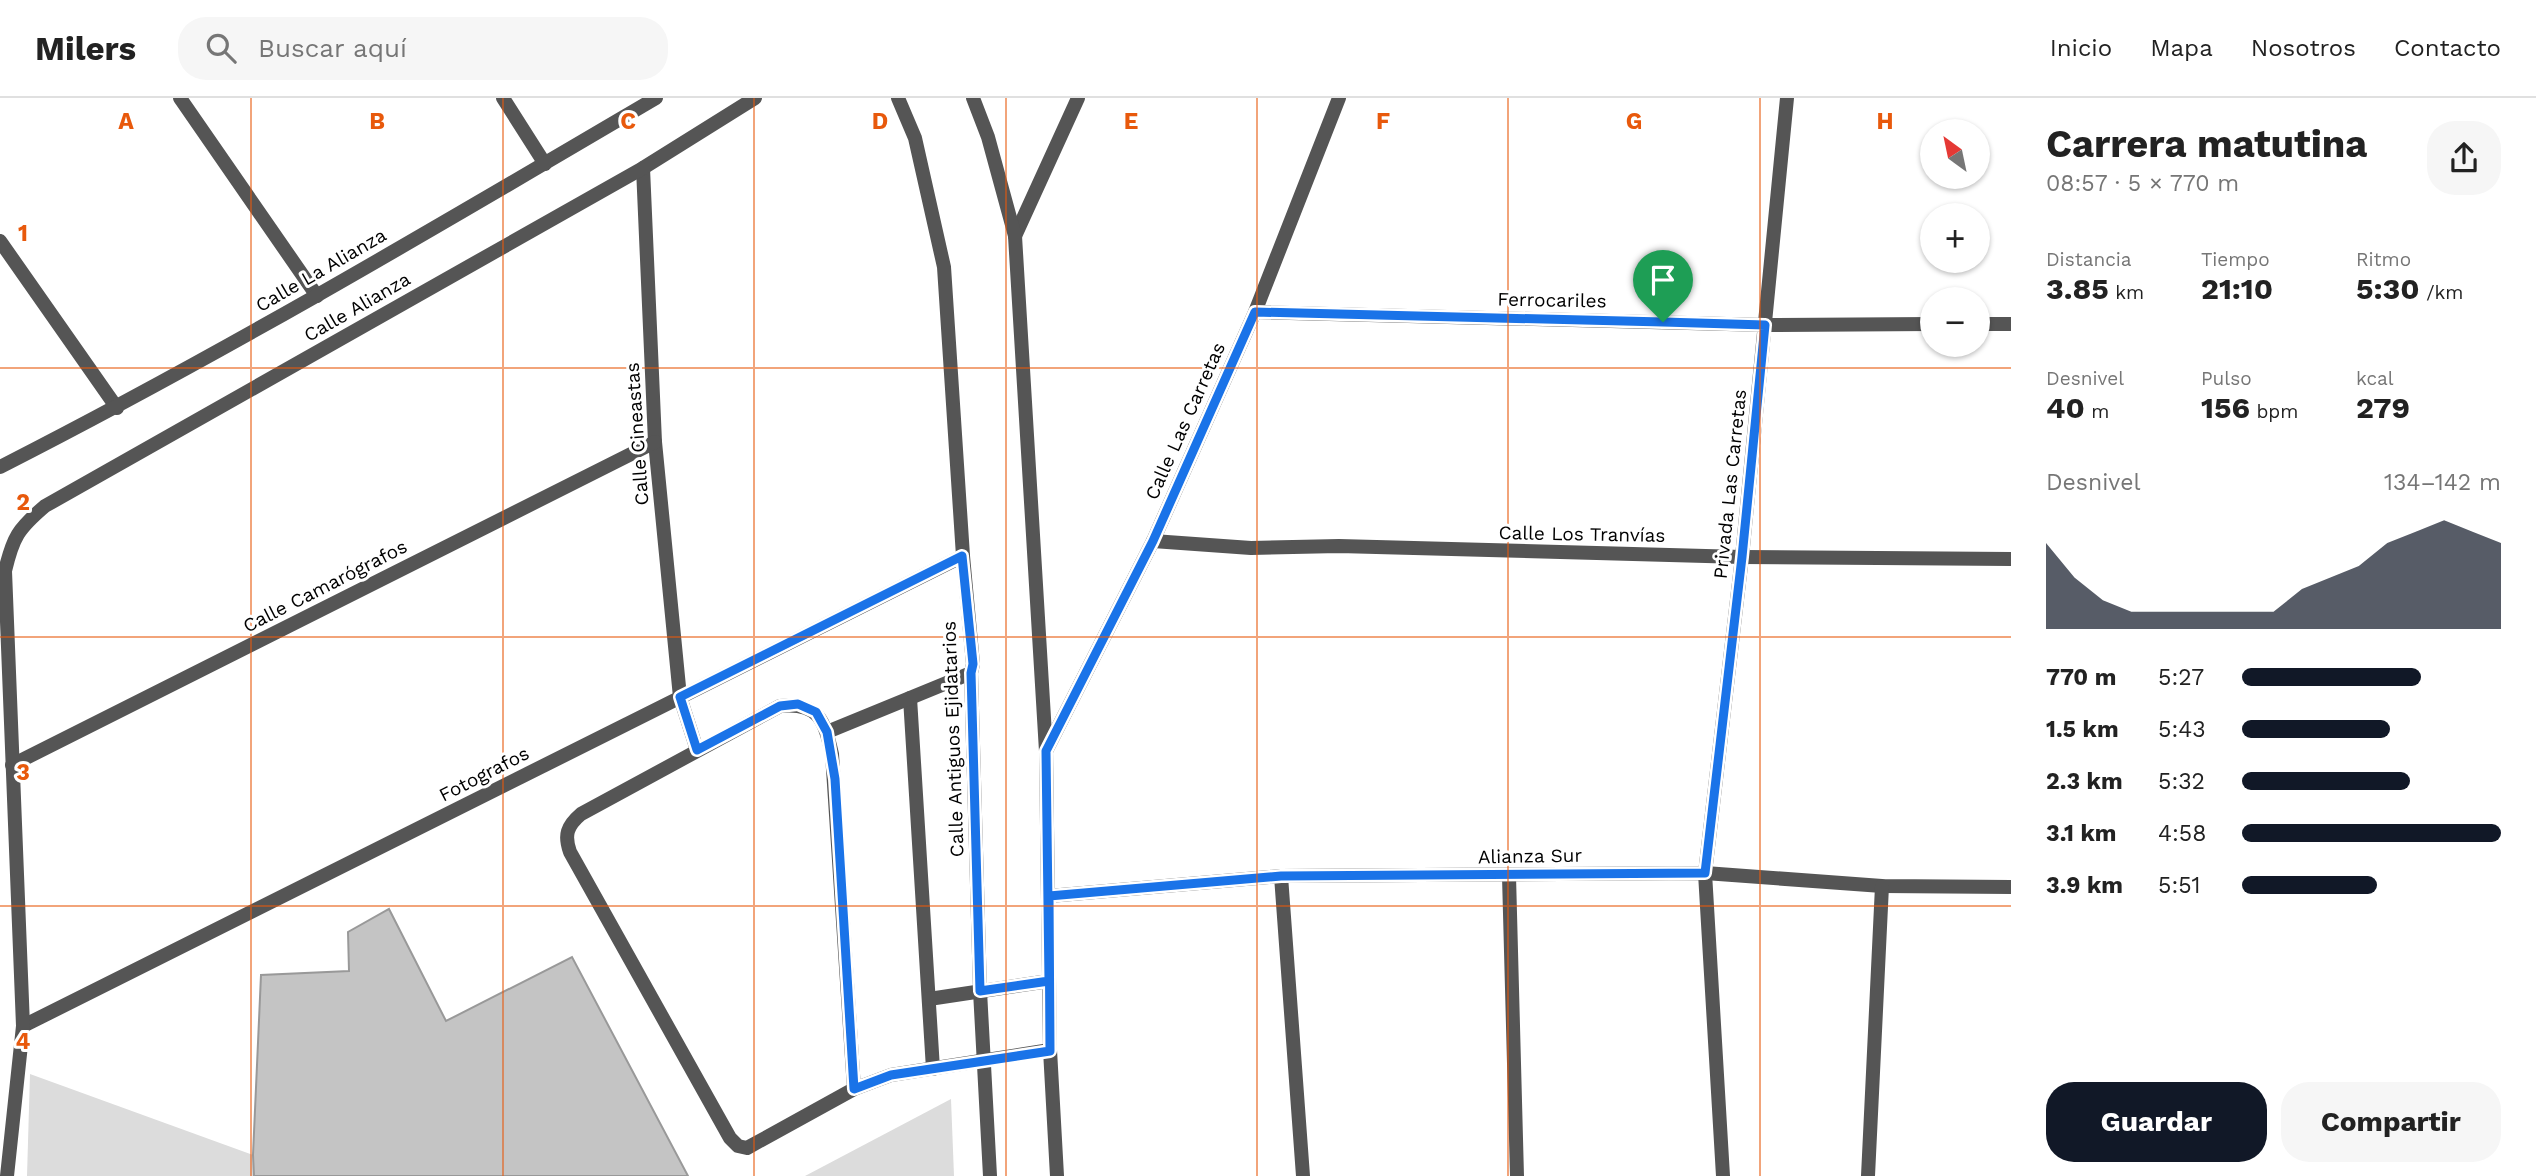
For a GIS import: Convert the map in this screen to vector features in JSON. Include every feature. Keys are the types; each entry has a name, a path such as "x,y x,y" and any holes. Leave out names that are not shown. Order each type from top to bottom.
{"street":[{"path":"180,98 317,296"},
{"path":"503,98 544,164"},
{"name":"Calle La Alianza","path":"0,467 117,408 317,296 656,98"},
{"name":"Calle Alianza","path":"7,1176 23,1026 5,571 11,544 23,524 45,506 643,168 755,98"},
{"name":"Calle Antiguos Ejidatarios","path":"898,98 915,138 944,267 962,556 973,664 971,673 980,991 990,1176"},
{"path":"973,98 988,137 1015,236 1046,751 1050,1051 1057,1176"},
{"path":"1015,236 1078,98"},
{"name":"Calle Las Carretas","path":"1046,751 1153,541 1255,312 1339,98"},
{"name":"Privada Las Carretas","path":"1723,1176 1705,873 1742,557 1787,98"},
{"name":"Calle Cineastas","path":"643,168 655,442 680,697 697,750"},
{"path":"0,241 117,408"},
{"name":"Ferrocariles","path":"1255,312 1765,325 1920,324"},
{"path":"1990,324 2011,324"},
{"name":"Calle Camarógrafos","path":"12,765 655,442"},
{"name":"Calle Los Tranvías","path":"1153,541 1251,548 1339,546 1742,557 2011,559"},
{"name":"Fotografos","path":"23,1026 962,556"},
{"path":"827,732 971,673"},
{"path":"910,698 933,1069"},
{"path":"854,1089 835,779 827,732 816,712 798,704 780,706 581,814 570,823 565,838 570,852 730,1138 738,1146 747,1148 854,1089 891,1075 1050,1051"},
{"name":"Alianza Sur","path":"1049,896 1281,876 1705,873 1882,886 2011,887"},
{"path":"1281,876 1303,1176"},
{"path":"1509,876 1517,1176"},
{"path":"1868,1176 1882,886"},
{"path":"929,999 1049,981"}],"shaded area":[{"path":"30,1074 253,1155 254,1176 27,1176"},
{"path":"951,1099 954,1176 805,1176"}],"building":[{"path":"389,909 446,1021 572,957 688,1176 254,1176 261,975 349,971 348,932"}],"route":[{"path":"1255,312 1663,322 1765,325 1742,557 1705,873 1281,876 1049,896 1050,1051 891,1075 854,1089 835,779 827,732 816,712 798,704 780,706 697,750 680,697 962,556 973,664 971,673 980,991 1049,981 1046,751 1153,541 1255,312"}]}
